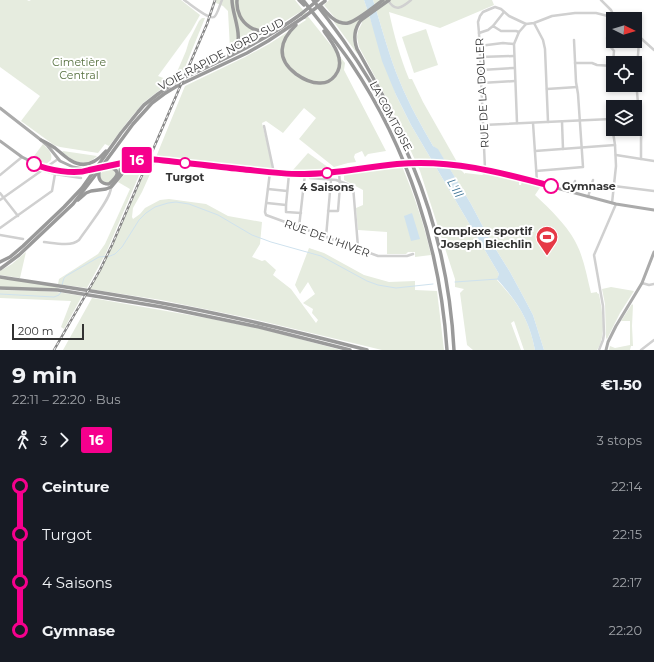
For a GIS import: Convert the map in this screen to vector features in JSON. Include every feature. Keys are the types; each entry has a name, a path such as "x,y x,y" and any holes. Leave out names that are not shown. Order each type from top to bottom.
{"highway":[{"path":"211,65 236,48 238,32 232,0"},
{"path":"237,0 238,10 242,20 247,25 258,30 274,30 301,14"},
{"path":"299,0 312,13"},
{"name":"LA COMTOISE","path":"303,0 339,46 366,87 387,126 406,167 419,201 432,247 443,305 447,350"},
{"path":"315,0 332,18 341,23 347,23 361,18 388,0"},
{"name":"VOIE RAPIDE NORD-SUD","path":"0,262 10,257 24,246 64,208 82,188 138,112 154,96 177,81 266,37 301,14 315,0"},
{"name":"LA COMTOISE","path":"315,0 356,58 375,88 394,123 420,183 439,246 444,269 450,304 454,350"},
{"name":"VOIE RAPIDE NORD-SUD","path":"0,269 24,250 73,204 133,124 146,108 158,98 177,86 277,36 325,0"},
{"path":"383,0 361,18 354,36 356,49 387,103 394,123"},
{"path":"304,17 286,36 282,46 283,58 289,68 297,75 310,81 322,83 330,80 336,75 339,70 340,62 336,51 318,20"},
{"path":"41,140 72,161 82,164 90,164 96,161 114,144"},
{"path":"73,204 86,193 106,189 137,160"},
{"path":"110,186 120,173 123,163 127,165 127,168"},
{"path":"108,166 117,170 117,176"},
{"path":"100,169 100,181 110,186"},
{"path":"0,277 58,286 64,289 216,318 350,350"},
{"path":"0,288 64,289 167,304 288,329 367,350"}],"main road":[{"path":"0,108 47,145 58,159 73,167 89,170"},
{"path":"0,141 22,157 44,169 76,172 137,160 150,159 289,174 339,172 396,164 431,163 459,165 485,169 614,204 654,210"},
{"path":"606,350 608,342 616,326 642,283 654,252"}],"street":[{"path":"184,0 210,18 215,16 222,0"},
{"path":"388,0 391,6 397,8 405,6 411,0"},
{"path":"601,0 612,12"},
{"name":"RUE DE LA DOLLER","path":"485,169 478,22 480,16 484,12 495,7 504,12"},
{"path":"479,33 488,30 493,26 504,12 526,24 534,23 552,16 575,13 596,13 606,15"},
{"path":"534,23 543,40 545,50 548,122"},
{"path":"517,124 514,44 519,32 526,24"},
{"path":"493,26 501,31 519,32"},
{"path":"642,39 654,50"},
{"path":"536,171 583,167 581,121 576,82 574,40"},
{"path":"479,46 496,43 514,44"},
{"path":"480,57 514,56"},
{"path":"575,63 592,63 606,66"},
{"path":"480,70 514,68"},
{"path":"481,83 515,81"},
{"path":"547,89 577,87"},
{"path":"483,125 606,119"},
{"path":"562,122 563,149"},
{"path":"534,123 536,182"},
{"path":"264,126 272,173 267,203 286,205"},
{"path":"600,350 604,334 604,306 594,255 614,204 616,155 614,136"},
{"path":"641,136 641,159"},
{"path":"535,150 615,145"},
{"path":"616,155 654,161"},
{"path":"0,175 22,157"},
{"path":"0,200 58,159"},
{"path":"44,169 55,174 81,178"},
{"path":"328,211 338,211 340,181 339,172"},
{"path":"0,228 52,191 55,174"},
{"path":"289,174 286,212 301,213"},
{"path":"307,174 310,178 340,181 353,186 357,249"},
{"path":"298,227 307,174"},
{"path":"326,237 331,180"},
{"path":"588,197 594,180"},
{"path":"571,192 575,181"},
{"path":"44,242 71,244 79,240 107,200 111,190 110,186"},
{"path":"614,186 654,191"},
{"path":"268,190 288,191"},
{"path":"0,193 18,216"},
{"name":"RUE DE L'HIVER","path":"267,203 265,212 266,215 357,249 378,256 407,256 413,254"},
{"path":"0,235 23,239"},
{"path":"642,283 649,285 654,284"},
{"path":"641,350 654,340"}],"green space":[{"name":"Cimetière Central","path":"0,0 181,0 200,15 191,31 158,76 166,79 177,72 189,41 199,21 202,18 205,18 181,77 161,89 143,103 109,146 105,144 98,153 54,145 21,121 40,96 0,67"},
{"path":"216,0 295,0 345,63 344,70 386,151 368,154 365,157 362,151 355,154 354,157 356,162 334,167 299,139 316,118 304,108 283,133 266,121 262,123 273,169 156,157 185,86 269,44 306,20 300,12 235,52 230,49 228,11 223,6 216,3"},
{"path":"329,0 364,0 396,95 411,125 499,274 497,280 522,312 533,339 535,350 524,350 514,321 511,323 521,350 473,350 467,345 460,293 464,289 455,287 455,279 420,171 388,101 359,47 357,37 362,23 361,20 353,40 358,55 334,22 336,19 324,5"},
{"path":"373,0 492,0 494,5 440,28 389,12 409,79 412,79 423,102 457,162 445,161 438,150 433,146 415,114 396,72"},
{"path":"426,29 438,65 414,73 402,37"},
{"path":"43,144 50,151 51,155 51,160 45,165 31,160"},
{"path":"62,152 97,156 88,162 83,163 75,161"},
{"path":"308,153 332,170 293,170"},
{"path":"145,161 106,253 87,288 58,284 59,279 98,254 105,244 130,189 118,182 133,167"},
{"path":"149,161 155,163 133,208 133,219 145,208 160,200 169,199 206,204 228,216 262,222 260,244 252,257 262,261 265,260 276,270 273,275 291,289 316,323 318,320 312,313 313,309 303,303 315,294 308,282 300,294 295,285 309,248 324,253 364,275 389,282 415,281 415,290 437,291 444,350 382,350 253,319 161,300 90,289 109,253"},
{"path":"402,166 411,188 431,255 415,257 415,252 408,252 406,254 387,254 387,232 358,230 356,208 363,205 363,190 344,180 344,174"},
{"name":"Complexe sportif Joseph Biechlin","path":"448,166 459,168 465,174 482,175 486,173 519,181 519,185 521,185 522,181 541,186 535,195 569,231 582,256 591,293 597,292 599,294 603,330 602,338 597,350 544,350 533,315 510,272"},
{"path":"108,169 115,172 115,176 108,183 102,182 100,175 103,170"},
{"path":"26,252 20,278 0,275 0,271 12,264"},
{"path":"0,278 58,287 57,289 0,287"},
{"path":"611,287 634,291 620,313 607,339 605,304 602,289"},
{"path":"0,290 57,292 82,296 64,329 61,327 71,301 0,298"},
{"path":"92,298 266,330 341,350 63,350"},
{"path":"632,304 633,346 631,346 630,350 609,350 610,346 615,348 630,345 630,321 621,321"}],"water":[{"name":"L'Ill","path":"364,0 373,0 392,62 407,98 433,146 438,149 510,272 533,315 544,350 535,350 533,339 522,312 497,279 499,274 411,125 396,95 382,61"},
{"path":"412,213 420,239 411,241 404,216"}],"waterway":[{"path":"62,285 66,276 99,257 115,254 122,247 139,220 146,213 155,207 176,202 189,204 218,215 252,235 321,256 367,281 378,285 396,288 433,284"},
{"path":"455,282 498,279"},
{"path":"0,294 54,297 59,295 61,292"}],"railway":[{"path":"54,350 100,270 112,245 207,24 215,0"}],"bus line":[{"name":"16","path":"34,164 46,168 70,172 82,172 141,159 150,159 274,173 302,174 339,172 396,164 431,163 459,165 497,172 551,186"}],"place":[{"name":"Turgot","path":"185,163"},
{"name":"4 Saisons","path":"327,173"},
{"name":"Gymnase","path":"551,186"},
{"name":"Complexe sportif Joseph Biechlin","path":"547,256"}]}
